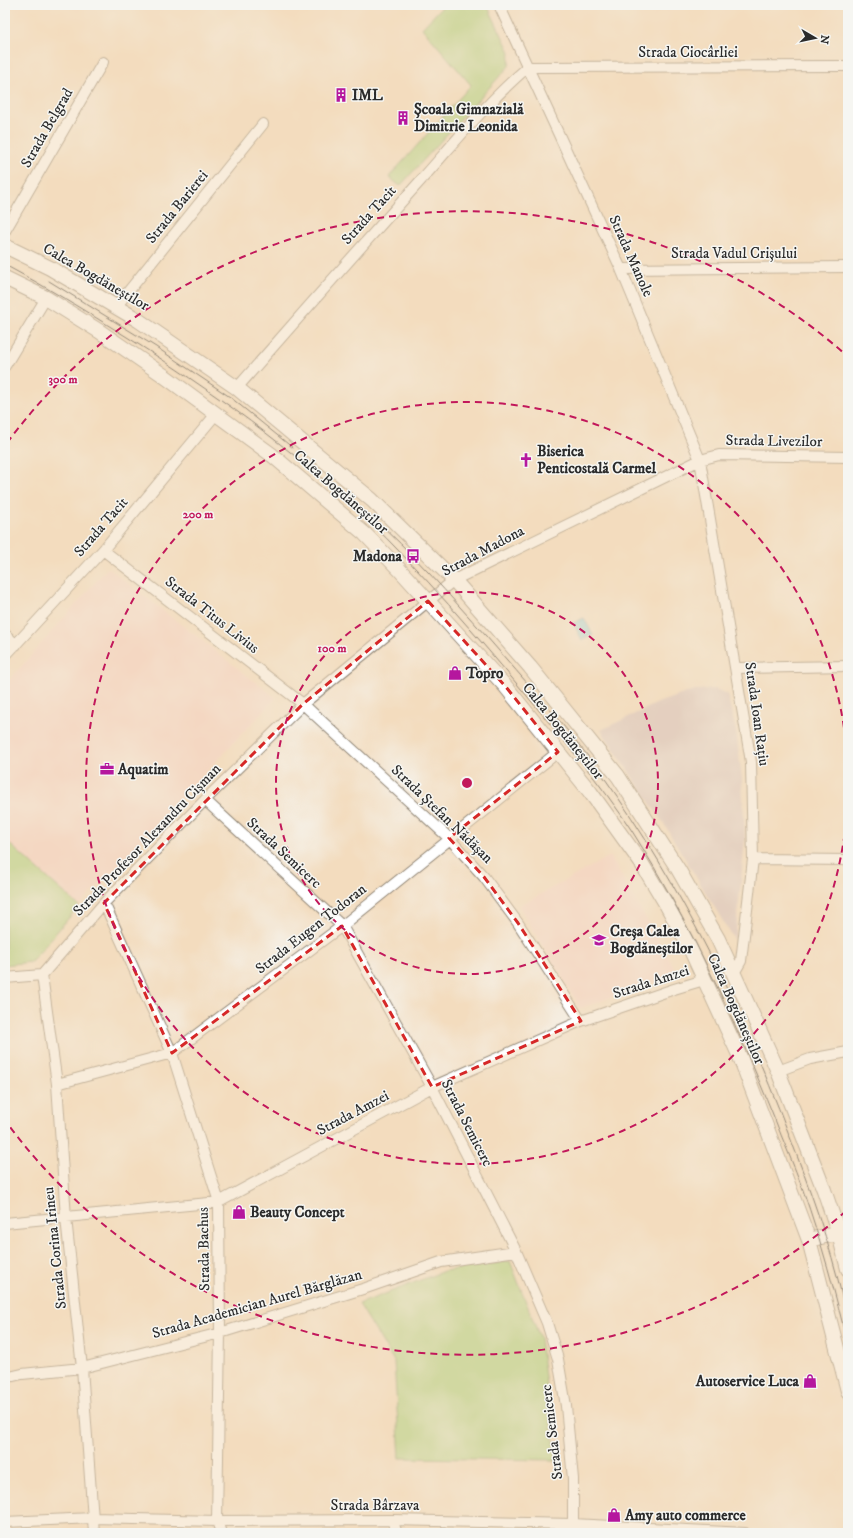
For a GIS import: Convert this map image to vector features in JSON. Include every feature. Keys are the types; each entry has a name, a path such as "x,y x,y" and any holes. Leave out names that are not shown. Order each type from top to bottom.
{"main road":[{"name":"Calea Bogdăneștilor","path":"5,246 50,268 115,308 138,320 237,388 372,500 454,580 530,668 618,776 678,868 718,939 778,1071 824,1190 844,1234 848,1269"},
{"name":"Calea Bogdăneștilor","path":"5,278 46,298 122,347 272,455 365,534 428,601 506,688 590,793 642,864 690,946 740,1057 809,1240 848,1391"},
{"path":"809,1240 844,1234"}],"street":[{"name":"Strada Manole","path":"499,5 621,269 700,460"},
{"name":"Strada Belgrad","path":"5,231 104,62"},
{"name":"Strada Ciocârliei","path":"528,67 848,66"},
{"name":"Strada Tacit","path":"237,388 475,120 513,80 528,67"},
{"name":"Strada Barierei","path":"115,308 263,124"},
{"name":"Strada Vadul Crișului","path":"621,269 848,267"},
{"path":"5,366 46,298"},
{"name":"Strada Tacit","path":"5,656 103,550 216,414"},
{"name":"Strada Livezilor","path":"700,460 718,455 848,457"},
{"name":"Strada Madona","path":"304,704 454,580 700,460"},
{"name":"Strada Ioan Rațiu","path":"700,460 751,762 753,859 741,958 739,964 733,970"},
{"name":"Strada Titus Livius","path":"103,550 304,704"},
{"path":"5,634 16,645"},
{"path":"736,668 848,666"},
{"name":"Strada Profesor Alexandru Cișman","path":"42,975 104,903 205,800 304,704"},
{"name":"Strada Ștefan Nădășan","path":"304,704 449,838 484,877 518,923 581,1021"},
{"name":"Strada Eugen Todoran","path":"58,1084 172,1053 342,926 449,838 558,752"},
{"name":"Strada Semicerc","path":"205,800 342,926 432,1087 516,1251 547,1324 558,1359 566,1406 573,1473 572,1529"},
{"path":"753,859 848,860"},
{"name":"Strada Bachus","path":"104,903 172,1053 219,1202 220,1333 217,1521 221,1533"},
{"path":"5,978 42,975"},
{"name":"Strada Corina Irineu","path":"42,975 58,1084 66,1218 82,1368 94,1533"},
{"name":"Strada Amzei","path":"5,1223 219,1202 432,1087 581,1021 704,980"},
{"path":"778,1071 810,1059 848,1052"},
{"name":"Strada Academician Aurel Bărglăzan","path":"5,1378 22,1374 82,1368 220,1333 366,1288 441,1262 516,1251"},
{"name":"Strada Bârzava","path":"5,1522 93,1518 217,1521 392,1520 572,1529 745,1533"},
{"path":"392,1520 397,1533"}],"highlighted area":[{"path":"428,601 506,687 558,752 449,838 484,877 518,923 581,1021 432,1087 342,926 172,1053 104,903 303,704"}],"shaded area":[{"name":"Aquatim","path":"108,568 276,698 79,906 5,840 5,685"},
{"path":"716,689 727,694 736,731 742,779 745,840 735,941 664,824 601,730 660,702 695,690"},
{"name":"Creșa Calea Bogdăneștilor","path":"610,856 678,974 580,1008 519,906"}],"green space":[{"path":"444,5 487,5 510,52 509,66 400,186 389,177 471,85 422,28"},
{"path":"5,840 79,906 31,962 5,965"},
{"path":"510,1261 540,1338 556,1460 400,1458 394,1361 359,1304 444,1271"}],"water":[{"path":"584,618 593,635 582,640 573,623"}],"tram line":[{"path":"5,265 82,309 190,378 280,444 338,492 387,538 449,605 527,696 595,779 620,813 653,865 673,900 727,1007 759,1080 803,1190 828,1268 848,1347"},
{"path":"49,281 156,347 230,397 293,448"},
{"path":"370,515 386,529 444,589 561,722 603,776 658,860 707,948 750,1039 796,1153 832,1257 843,1300"}],"place":[{"name":"IML","path":"341,95"},
{"name":"Școala Gimnazială Dimitrie Leonida","path":"403,118"},
{"name":"Biserica Penticostală Carmel","path":"526,460"},
{"name":"Madona","path":"413,556"},
{"name":"Topro","path":"455,673"},
{"name":"Aquatim","path":"107,769"},
{"name":"Creșa Calea Bogdăneștilor","path":"599,940"},
{"name":"Beauty Concept","path":"239,1212"},
{"name":"Autoservice Luca","path":"810,1381"},
{"name":"Amy auto commerce","path":"614,1515"}]}
